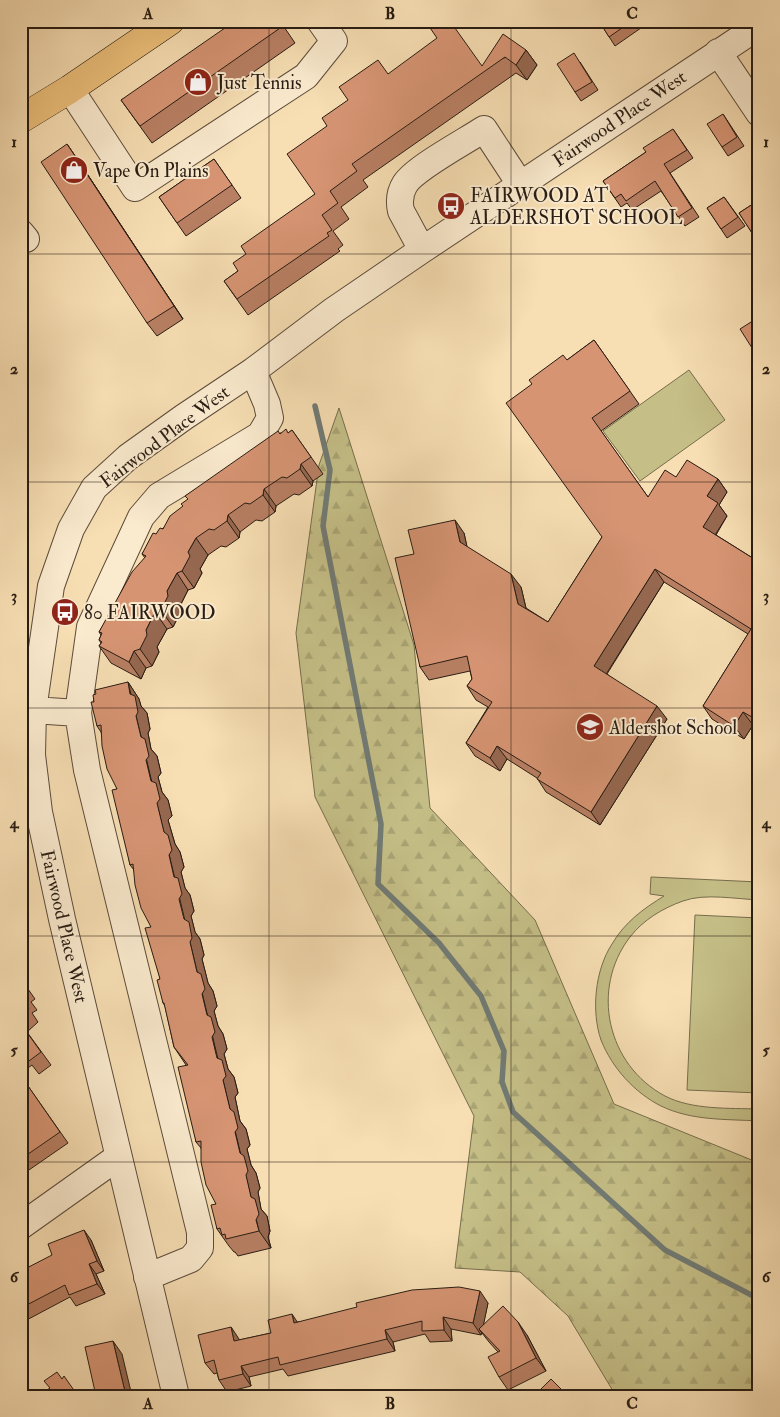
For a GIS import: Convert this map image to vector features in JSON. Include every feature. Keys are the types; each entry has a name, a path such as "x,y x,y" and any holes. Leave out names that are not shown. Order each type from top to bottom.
{"main road":[{"path":"21,119 70,89 170,21"}],"street":[{"path":"70,89 135,188 306,76 334,41 320,21"},
{"name":"Fairwood Place West","path":"176,1396 62,919 39,812 32,755 33,710 51,586 71,529 94,488 128,457 214,396 253,371 334,310 759,26"},
{"path":"718,52 759,113"},
{"path":"422,250 401,211 400,205 405,184 415,174 484,129 520,184"},
{"path":"147,1277 191,1259 200,1248 200,1232 87,770 78,714 90,628 141,517 159,496 260,435 270,418 267,404 253,371"},
{"path":"33,710 78,714"},
{"path":"21,1226 118,1157"}],"green space":[{"path":"689,370 725,420 640,481 603,431"},
{"path":"339,408 414,645 430,808 535,920 614,1104 759,1163 759,1396 616,1396 568,1316 520,1272 455,1268 474,1116 315,797 296,633 319,465"},
{"path":"651,877 759,882 759,900 710,897 691,899 661,911 635,931 618,957 610,979 608,1002 611,1024 618,1046 629,1065 645,1082 665,1096 676,1101 699,1106 759,1109 759,1121 697,1117 673,1111 651,1101 625,1079 611,1060 601,1040 596,1016 598,978 606,954 617,936 642,911 664,896 650,894"},
{"path":"695,915 759,918 759,1093 687,1090"}],"building":[{"path":"235,21 280,21 283,26 140,126 121,100"},
{"path":"433,21 450,21 482,66 503,34 526,50 516,65 505,57 352,164 357,171 330,191 338,203 322,215 332,230 327,233 329,236 237,299 224,281 238,271 233,263 246,254 241,246 315,194 287,154 327,126 322,118 348,100 339,87 378,60 388,74 437,38 428,25"},
{"path":"599,21 632,21 609,37"},
{"path":"574,53 592,82 575,92 557,64"},
{"path":"723,114 737,137 722,147 707,124"},
{"path":"673,129 687,150 664,164 692,208 678,217 655,181 626,201 621,194 615,198 603,181 646,152 643,148"},
{"path":"67,144 174,306 147,323 41,162"},
{"path":"214,159 232,185 177,223 159,197"},
{"path":"724,197 738,217 721,229 707,208"},
{"path":"759,200 759,228 752,233 739,213"},
{"path":"759,317 759,359 740,329"},
{"path":"594,340 630,391 592,418 648,497 665,470 676,477 687,460 718,479 707,496 718,503 703,527 759,562 759,721 743,712 734,726 703,706 751,629 655,569 594,666 657,706 591,812 537,779 541,773 497,746 490,758 466,743 492,702 467,686 472,679 467,656 420,667 395,558 414,554 408,530 455,520 460,542 511,574 518,604 548,622 602,537 506,403 532,384 529,380 563,355 567,360"},
{"path":"286,429 288,433 292,430 311,457 301,464 300,469 287,478 282,477 264,489 263,495 250,504 245,503 228,515 227,521 214,530 209,529 196,538 188,552 190,556 182,571 177,573 167,591 168,596 161,610 155,612 146,630 147,635 140,649 134,651 129,662 99,646 102,642 99,640 102,633 99,632 132,572 146,556 142,554 153,533 156,534 160,528 163,529 170,516 183,506 181,504 188,499 185,496 278,431 280,434"},
{"path":"128,682 130,694 135,696 138,712 136,716 141,737 145,739 149,756 146,760 151,781 156,783 160,799 157,803 164,832 168,835 172,850 169,855 174,877 178,878 182,894 179,899 184,919 189,922 192,938 190,942 197,972 201,974 205,989 202,994 207,1015 211,1017 215,1032 212,1037 217,1058 222,1060 226,1076 223,1080 230,1109 234,1112 238,1128 235,1132 240,1153 244,1156 251,1197 255,1199 259,1214 256,1220 259,1231 226,1239 225,1234 222,1235 220,1228 217,1229 211,1205 216,1204 206,1185 201,1162 201,1141 196,1142 178,1067 188,1065 174,1047 157,980 160,979 145,928 151,927 141,908 135,885 133,864 130,865 112,790 117,789 107,769 102,746 101,725 97,726 91,702 94,702 93,695 96,694 95,690"},
{"path":"21,979 26,986 22,989 27,997 23,1000 29,1009 21,1016"},
{"path":"21,1024 41,1052 29,1061 23,1052 21,1053"},
{"path":"28,1086 60,1132 21,1159 21,1091"},
{"path":"84,1230 97,1261 89,1264 97,1284 69,1295 65,1285 21,1308 21,1271 52,1255 48,1244"},
{"path":"459,1287 480,1291 473,1323 443,1317 444,1330 422,1331 422,1321 385,1330 387,1339 280,1365 278,1357 241,1366 243,1374 219,1380 214,1360 205,1363 198,1335 231,1327 234,1341 271,1333 268,1320 292,1314 294,1323 357,1307 356,1303 412,1290"},
{"path":"503,1306 518,1322 536,1358 499,1377 488,1357 500,1351 479,1329"},
{"path":"113,1341 126,1396 96,1396 85,1347"},
{"path":"57,1372 62,1379 64,1376 78,1396 38,1396 50,1388 44,1381"},
{"path":"551,1379 568,1396 535,1395"}],"waterway":[{"path":"315,406 330,470 323,526 381,824 378,884 439,943 481,996 504,1051 502,1082 513,1112 665,1250 759,1299"}],"place":[{"name":"Just Tennis","path":"198,82"},
{"name":"Vape On Plains","path":"74,170"},
{"name":"FAIRWOOD AT ALDERSHOT SCHOOL","path":"451,206"},
{"name":"80 FAIRWOOD","path":"65,612"},
{"name":"Aldershot School","path":"590,727"}]}
